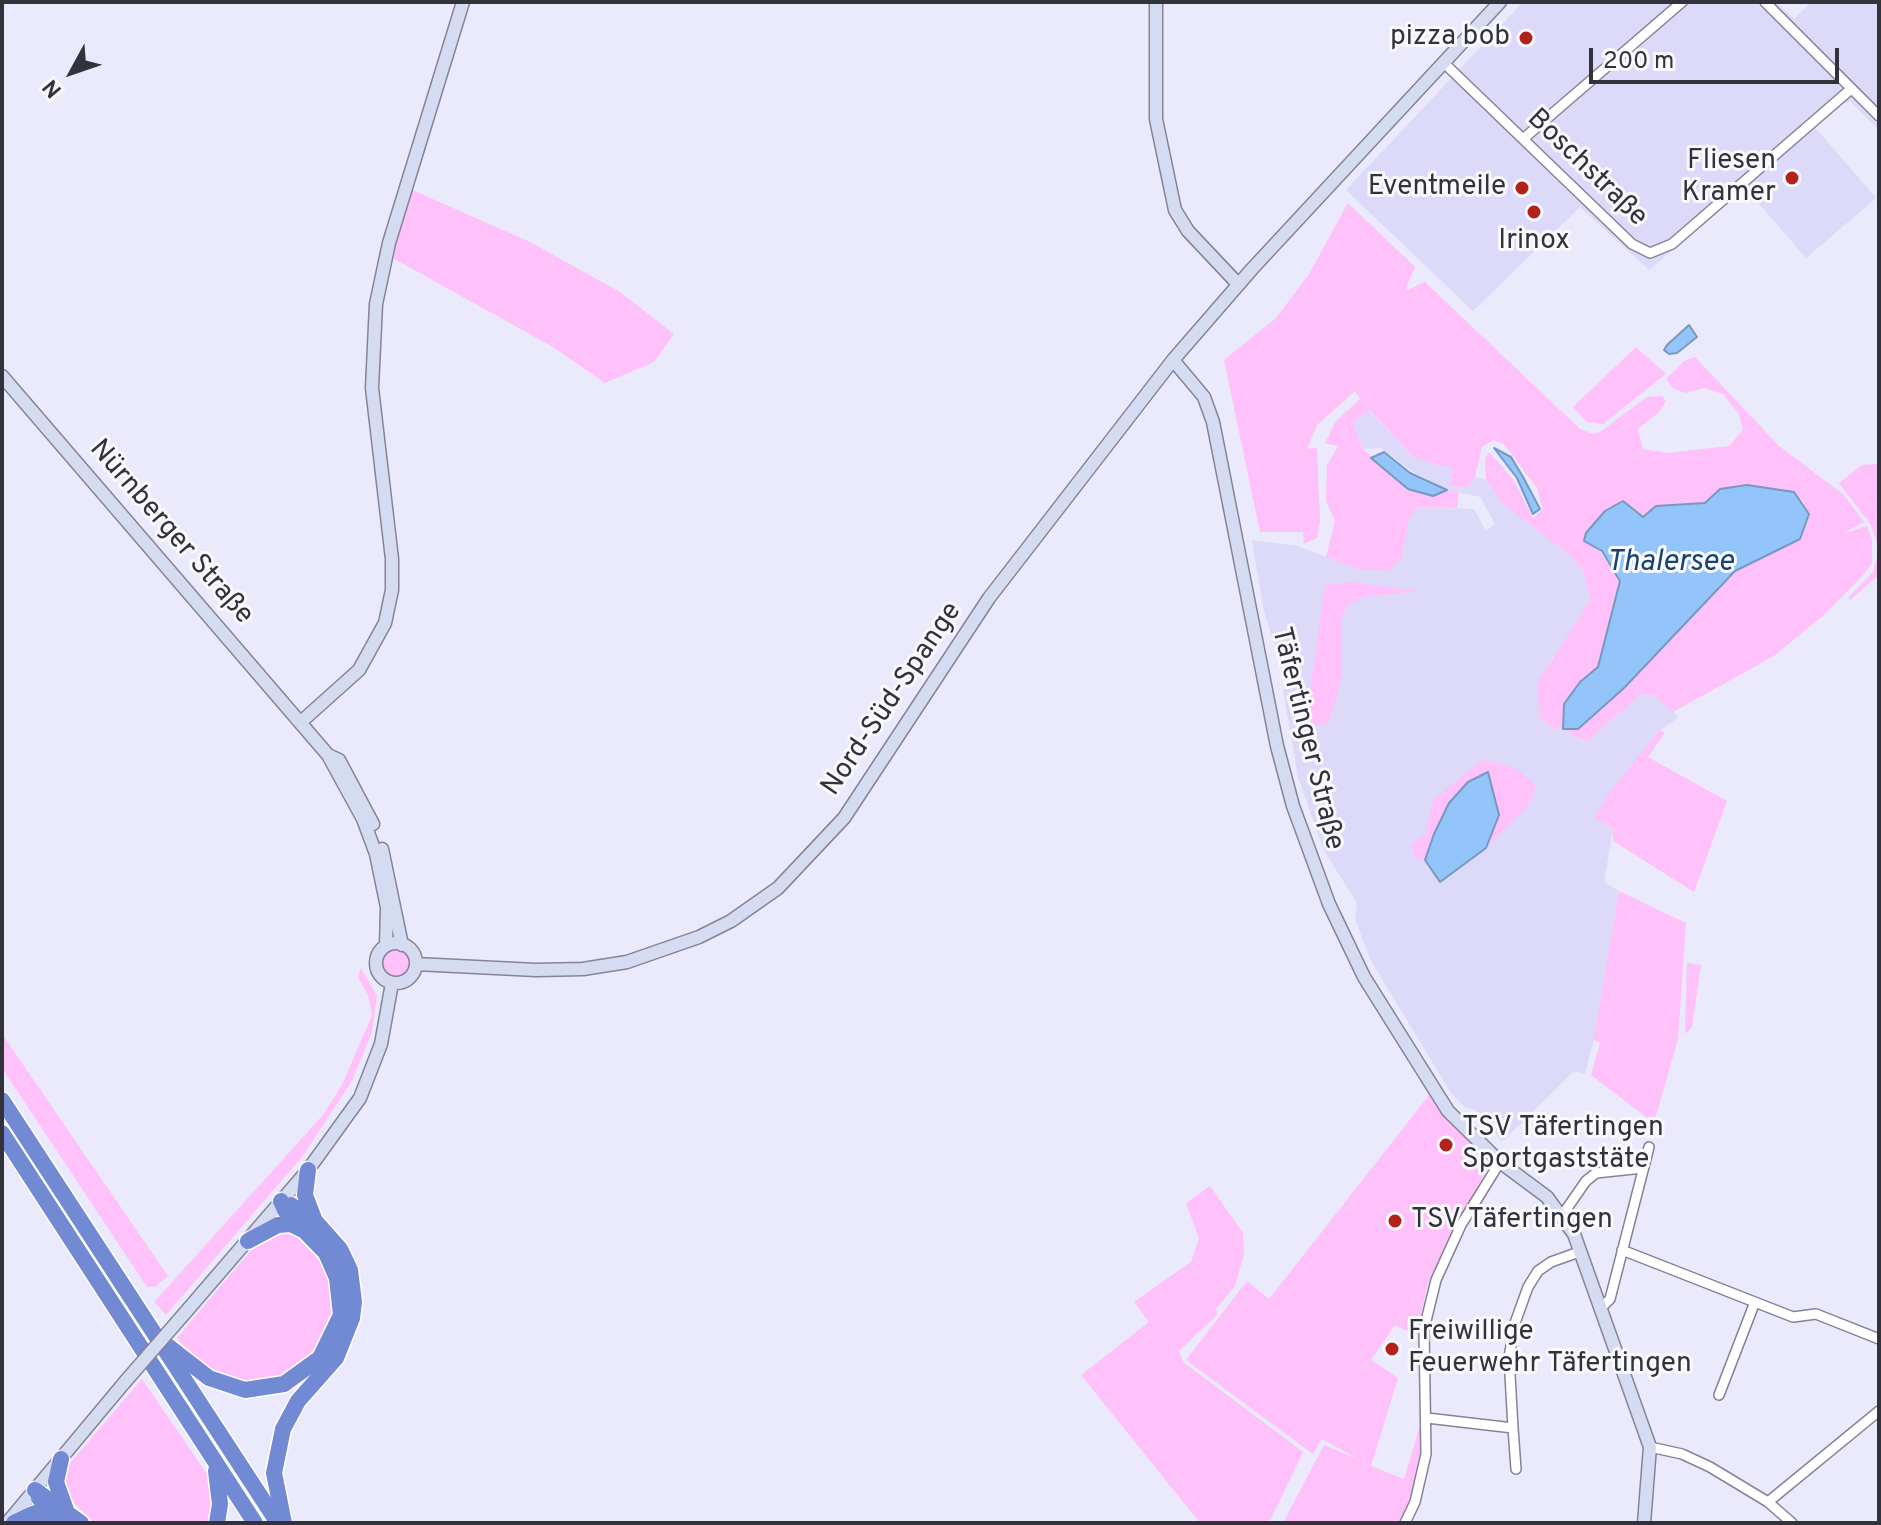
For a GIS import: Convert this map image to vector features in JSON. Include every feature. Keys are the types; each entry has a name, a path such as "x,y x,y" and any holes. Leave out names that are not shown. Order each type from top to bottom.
{"highway":[{"path":"2,1100 149,1331 278,1523"},
{"path":"2,1133 255,1523"},
{"path":"149,1331 202,1373 230,1387 263,1389 299,1376 325,1351 341,1315 335,1269 311,1226 305,1195 308,1170"},
{"path":"281,1201 340,1249 350,1270 354,1302 352,1318 336,1358 298,1401 283,1429 274,1473 284,1523"},
{"path":"248,1241 278,1225 311,1226"},
{"path":"61,1459 56,1482 61,1517"},
{"path":"216,1465 220,1504 217,1523"},
{"path":"35,1490 61,1517"},
{"path":"14,1523 35,1513 81,1523"}],"street":[{"path":"302,721 359,670 385,623 392,590 392,559 372,388 376,304 389,243 463,2"},
{"path":"1156,2 1156,119 1175,210 1188,231 1238,284"},
{"name":"Nord-Süd-Spange","path":"416,964 536,970 601,966 676,947 741,915 796,871 844,818 989,598 1173,360 1238,284 1500,2"},
{"path":"1523,139 1682,2"},
{"path":"1765,2 1879,116"},
{"name":"Boschstraße","path":"1444,63 1632,244 1650,253 1661,251 1851,89"},
{"name":"Täfertinger Straße","path":"1173,360 1204,397 1213,422 1277,746 1293,806 1329,904 1364,977 1448,1111 1500,1162 1539,1190 1563,1214 1601,1308 1650,1447 1644,1523"},
{"name":"Nürnberger Straße","path":"2,376 302,721 328,755 379,852"},
{"path":"379,852 402,945"},
{"path":"379,852 387,907 386,946"},
{"path":"402,945 412,952 416,964 408,979 392,983 381,977 376,965 379,952 386,946 402,945"},
{"path":"7,1523 308,1170 360,1098 381,1044 392,983"},
{"path":"1601,1308 1610,1299 1649,1147"},
{"path":"1405,1523 1426,1454 1424,1329 1436,1280 1462,1224 1500,1162"},
{"path":"1563,1214 1596,1173 1643,1168"},
{"path":"1622,1250 1793,1317 1816,1314 1879,1339"},
{"path":"1516,1469 1509,1357 1515,1323 1528,1287 1538,1271 1551,1262 1579,1252"},
{"path":"1719,1395 1755,1302"},
{"path":"1768,1502 1879,1411"},
{"path":"1427,1418 1513,1428"},
{"path":"1650,1447 1682,1454 1768,1502 1792,1523"}],"shaded area":[{"path":"1523,2 1776,2 1794,19 1812,2 1879,2 1879,130 1851,102 1843,104 1815,127 1876,198 1806,258 1746,189 1649,270 1580,207 1473,311 1346,190"},
{"path":"410,189 530,242 620,292 674,334 654,362 605,383 553,347 391,257"},
{"path":"1348,203 1415,267 1405,291 1425,282 1580,429 1593,434 1600,432 1647,397 1662,396 1666,401 1659,412 1638,429 1643,449 1668,453 1729,446 1743,430 1739,414 1723,394 1704,388 1685,393 1674,389 1666,379 1684,361 1695,357 1779,446 1844,495 1864,522 1841,534 1867,526 1872,540 1872,563 1825,614 1774,656 1673,712 1653,695 1641,694 1586,742 1563,729 1552,728 1540,717 1537,683 1591,599 1583,570 1569,554 1503,504 1486,480 1485,459 1489,452 1513,479 1533,518 1543,509 1537,488 1504,444 1493,440 1482,447 1475,477 1467,487 1450,486 1452,467 1431,464 1413,456 1370,411 1353,422 1363,449 1404,486 1433,496 1447,490 1459,492 1457,508 1417,507 1409,518 1402,558 1389,571 1358,569 1326,557 1335,521 1326,501 1327,465 1338,446 1325,443 1336,421 1360,399 1355,391 1317,425 1307,449 1317,448 1320,521 1317,538 1304,544 1303,532 1260,532 1224,360 1276,318 1309,274","holes":["1747,485 1794,493 1804,503 1800,539 1735,571 1624,688 1579,729 1572,727 1580,682 1598,667 1620,580 1586,533 1635,512 1643,518 1656,506 1705,503 1720,489"]},
{"path":"1636,347 1666,374 1603,424 1587,422 1573,407"},
{"path":"1369,411 1413,456 1431,464 1452,467 1450,486 1467,487 1475,477 1486,480 1503,504 1569,553 1583,570 1591,599 1560,654 1552,657 1552,728 1563,729 1585,742 1641,694 1652,695 1667,703 1678,718 1660,730 1594,818 1613,829 1604,882 1619,891 1596,1031 1585,1074 1574,1071 1502,1142 1476,1110 1465,1107 1451,1093 1371,961 1355,919 1357,903 1324,851 1298,777 1283,691 1288,684 1286,666 1272,638 1263,607 1252,540 1298,546 1358,569 1402,558 1409,518 1417,507 1474,509 1486,531 1495,524 1480,497 1449,490 1413,472 1381,448 1363,449 1353,422"},
{"path":"1879,464 1879,550 1871,525 1839,483 1862,465"},
{"path":"1879,550 1879,575 1850,600 1848,598 1873,572"},
{"path":"1349,582 1420,591 1364,597 1347,606 1342,618 1341,679 1334,706 1328,723 1305,728 1325,585"},
{"path":"1660,730 1665,733 1648,757 1727,801 1694,892 1613,841 1613,829 1594,818 1610,791"},
{"path":"1483,759 1517,769 1536,787 1526,808 1486,848 1499,815 1449,803 1425,860 1415,858 1411,844 1426,834 1433,800"},
{"path":"1619,891 1686,923 1678,1039 1654,1123 1591,1075 1600,1043 1594,1039"},
{"path":"396,947 407,952 412,963 407,974 396,979 385,974 380,963 385,952"},
{"path":"1687,963 1701,965 1692,1027 1685,1034"},
{"path":"361,968 377,996 372,1032 352,1081 302,1157 166,1315 154,1302 323,1115 342,1085 372,1015 368,995 358,977"},
{"path":"2,1034 168,1276 155,1287 147,1287 2,1068"},
{"name":"TSV Täfertingen","path":"1430,1094 1447,1119 1491,1161 1428,1283 1416,1335 1395,1325 1371,1360 1398,1378 1371,1466 1404,1479 1420,1426 1427,1427 1426,1454 1405,1523 1283,1523 1324,1445 1360,1460 1322,1439 1313,1454 1186,1360 1247,1281 1269,1299"},
{"path":"1210,1186 1243,1233 1244,1254 1235,1286 1216,1309 1218,1314 1179,1351 1183,1362 1303,1452 1269,1523 1200,1523 1081,1375 1149,1322 1134,1302 1191,1262 1199,1238 1186,1203"},
{"path":"291,1228 325,1258 337,1314 323,1347 295,1373 253,1383 231,1381 198,1363 177,1338 254,1247 267,1236"},
{"path":"142,1379 211,1480 214,1494 207,1523 94,1523 66,1495 65,1469"}],"water":[{"path":"1689,325 1697,337 1677,353 1669,354 1664,350 1667,345"},
{"path":"1494,448 1511,457 1523,477 1540,509 1533,514 1517,478"},
{"path":"1384,452 1410,473 1447,490 1433,496 1408,489 1371,458"},
{"name":"Thalersee","path":"1747,485 1794,492 1809,514 1800,539 1735,571 1624,688 1578,729 1563,729 1564,704 1580,682 1598,667 1620,581 1602,551 1584,541 1586,533 1605,511 1623,501 1643,517 1656,506 1705,503 1720,489"},
{"path":"1488,772 1499,815 1486,848 1440,882 1425,860 1434,834 1449,803 1468,782"}],"place":[{"name":"pizza bob","path":"1526,38"},
{"name":"Fliesen Kramer","path":"1792,178"},
{"name":"Eventmeile","path":"1522,188"},
{"name":"Irinox","path":"1534,212"},
{"name":"TSV Täfertingen Sportgaststäte","path":"1446,1145"},
{"name":"TSV Täfertingen","path":"1395,1221"},
{"name":"Freiwillige Feuerwehr Täfertingen","path":"1392,1349"}]}
